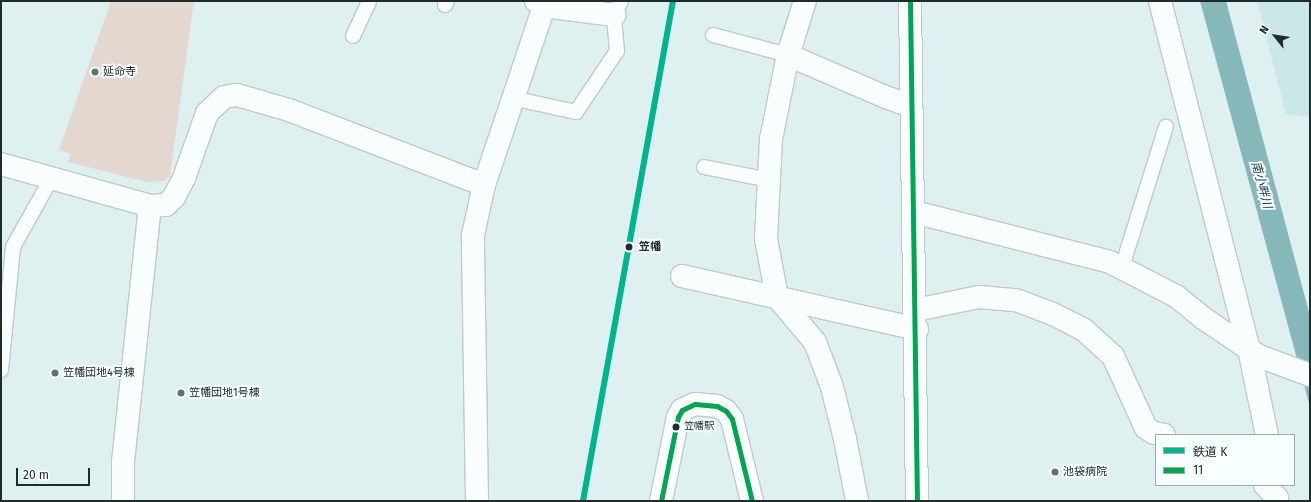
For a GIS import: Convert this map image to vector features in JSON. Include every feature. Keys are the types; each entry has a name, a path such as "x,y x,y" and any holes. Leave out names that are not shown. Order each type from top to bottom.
{"street":[{"path":"805,1 788,55 771,138 766,239 776,297 816,342 845,439 857,501"},
{"path":"910,1 916,319 917,501"},
{"path":"1160,1 1254,352 1267,434"},
{"path":"477,501 473,243 484,185 542,3 618,8"},
{"path":"788,55 883,96 911,106"},
{"path":"1,164 150,206 166,205 174,197 189,166 207,113 224,97 237,95 353,134 484,185"},
{"path":"123,501 123,462 150,206"},
{"path":"914,212 1110,262 1176,296 1203,318 1254,352 1310,375"},
{"path":"682,276 776,297 916,319 979,297 1016,300 1053,314 1084,330 1113,356 1146,428 1159,434"},
{"path":"661,501 678,417 682,410 695,404 717,406 726,410 732,420 752,501"}],"lane":[{"path":"353,36 369,1"},
{"path":"512,98 576,112 617,51 618,8"},
{"path":"713,35 788,55"},
{"path":"1122,267 1166,127"},
{"path":"704,167 769,180"},
{"path":"1,370 13,247 51,179"}],"shaded area":[{"path":"111,1 194,1 170,176 165,181 147,182 68,162 71,154 59,150"},
{"path":"1257,1 1310,1 1310,117 1286,114"}],"water":[{"name":"南小畔川","path":"1200,1 1226,1 1310,316 1310,407"}],"rail line":[{"name":"K","path":"583,501 673,1"}],"transit line":[{"name":"11","path":"910,1 917,501"},
{"name":"11","path":"661,501 678,417 682,410 695,404 717,406 726,411 732,419 752,501"}],"place":[{"name":"延命寺","path":"95,72"},
{"name":"笠幡","path":"629,247"},
{"name":"笠幡団地4号棟","path":"55,373"},
{"name":"笠幡団地1号棟","path":"181,393"},
{"name":"笠幡駅","path":"676,427"},
{"name":"池袋病院","path":"1055,472"}]}
